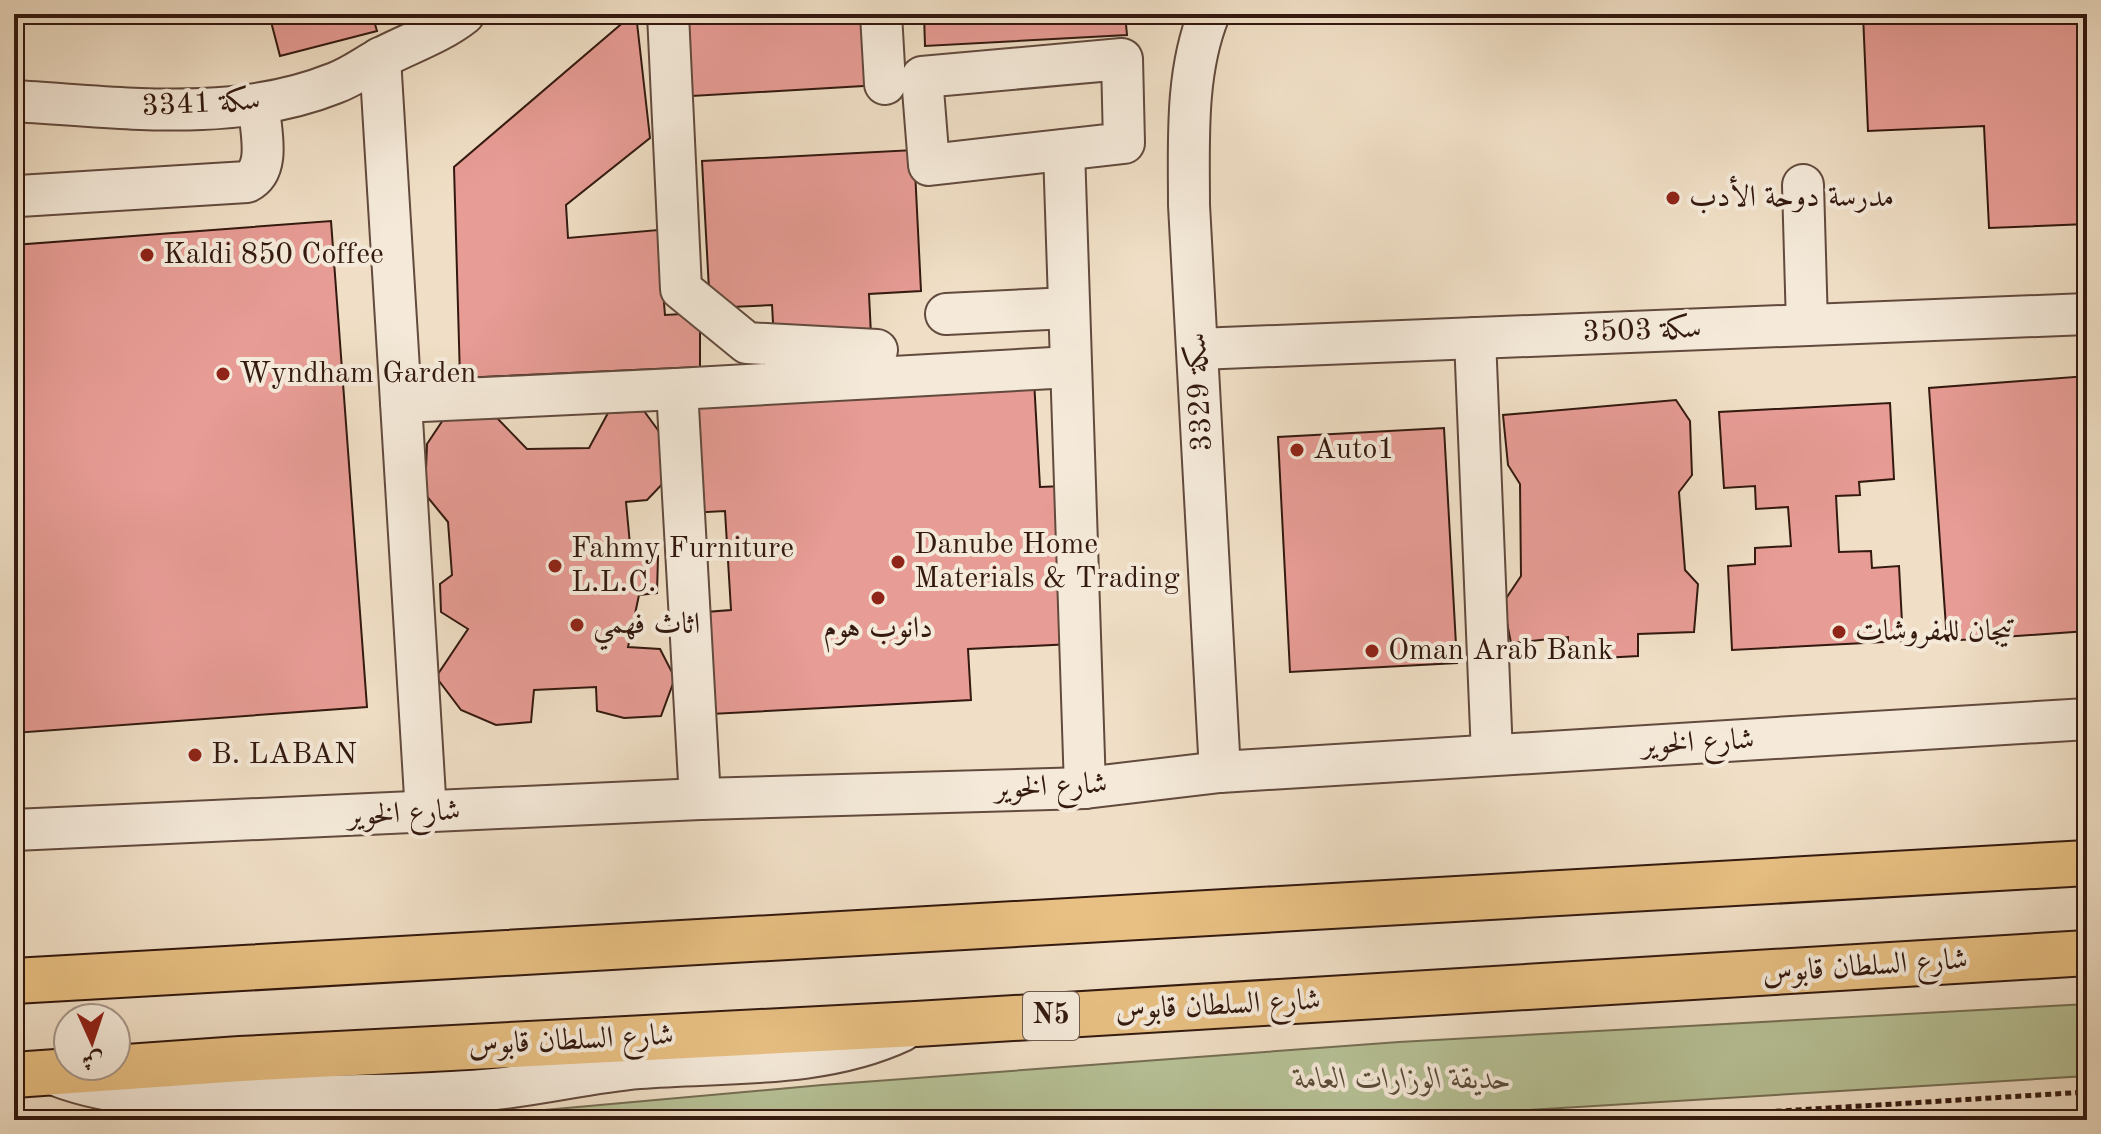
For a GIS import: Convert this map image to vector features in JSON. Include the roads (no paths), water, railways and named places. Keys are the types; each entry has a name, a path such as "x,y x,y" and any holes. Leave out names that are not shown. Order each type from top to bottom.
{"highway":[{"path":"15,980 2087,863"},
{"name":"شارع السلطان قابوس","path":"31,1074 240,1059 916,1024 2087,953"}],"street":[{"name":"سكة 3341","path":"14,101 179,111 259,106 336,83 450,25 464,14"},
{"path":"668,14 681,289 747,343 877,350"},
{"path":"881,14 885,84"},
{"name":"سكة 3329","path":"1209,14 1198,41 1189,136 1189,205 1220,772"},
{"path":"380,58 426,813"},
{"path":"1122,59 1124,143 1064,150 929,165 922,77 1122,59"},
{"path":"14,194 247,182 256,177 263,163 259,106"},
{"path":"1064,150 1085,788"},
{"path":"1803,185 1807,325"},
{"path":"946,314 1069,308"},
{"name":"سكة 3503","path":"1198,349 2087,314"},
{"path":"1475,338 1492,755"},
{"path":"401,402 1071,367"},
{"path":"677,389 700,799"},
{"name":"شارع الخوير","path":"14,830 700,799 1085,788 1220,772 2087,719"}],"place":[{"name":"مدرسة دوحة الأدب","path":"1673,198"},
{"name":"Kaldi 850 Coffee","path":"147,255"},
{"name":"Wyndham Garden","path":"223,374"},
{"name":"Auto1","path":"1297,450"},
{"name":"Danube Home Materials & Trading","path":"898,562"},
{"name":"Fahmy Furniture L.L.C.","path":"555,566"},
{"name":"دانوب هوم","path":"878,598"},
{"name":"اثاث فهمي","path":"577,625"},
{"name":"تيجان للمفروشات","path":"1839,632"},
{"name":"Oman Arab Bank","path":"1372,651"},
{"name":"B. LABAN","path":"195,755"}],"park label":[{"name":"حديقة الوزارات العامة","path":"1403,1080"}]}
